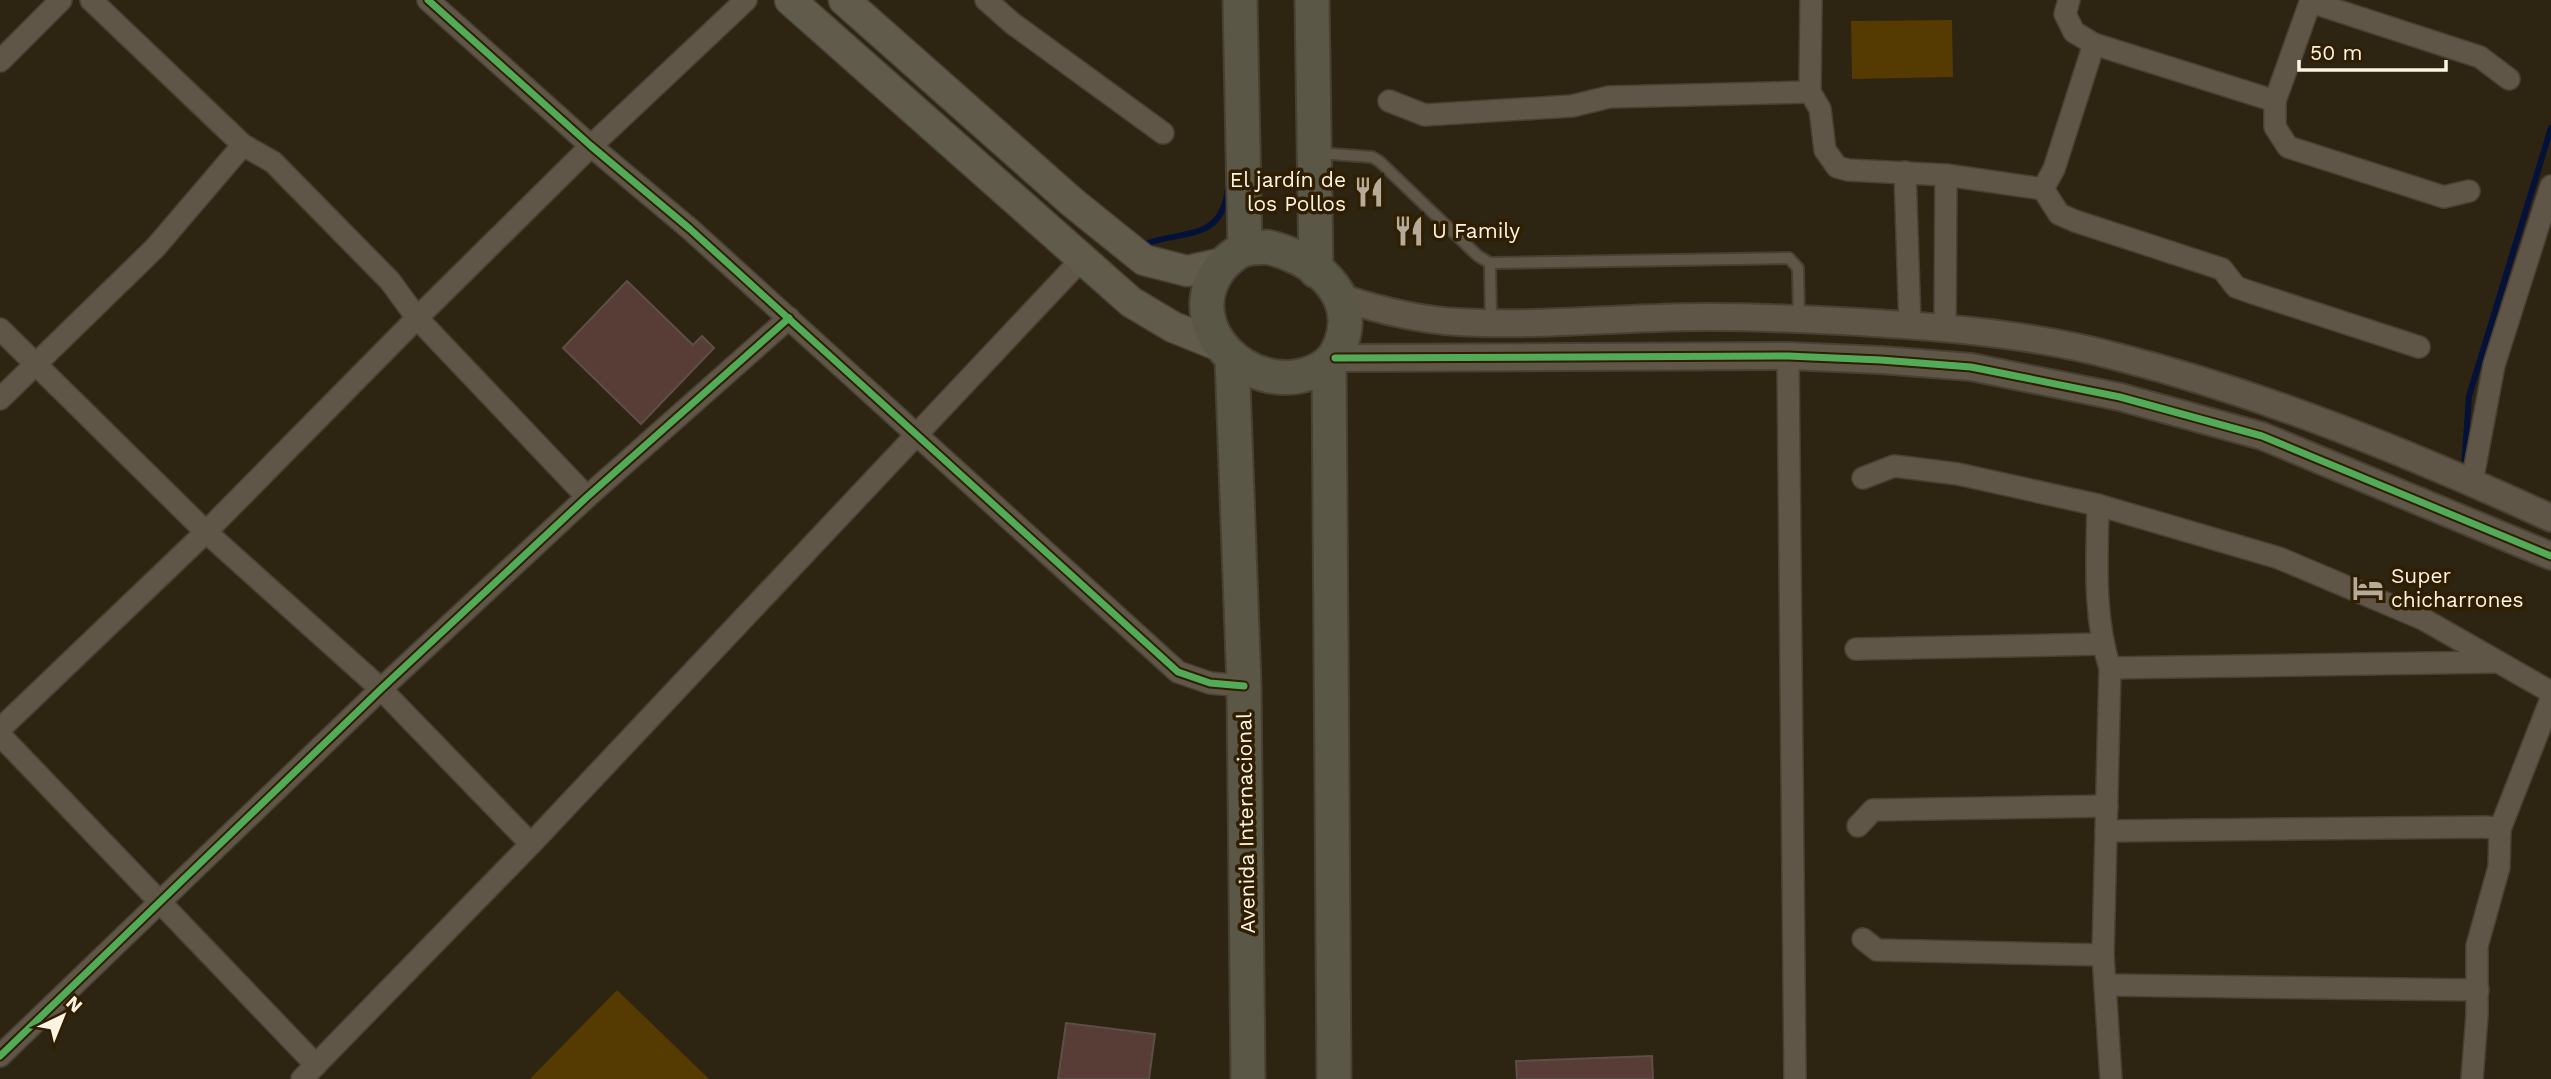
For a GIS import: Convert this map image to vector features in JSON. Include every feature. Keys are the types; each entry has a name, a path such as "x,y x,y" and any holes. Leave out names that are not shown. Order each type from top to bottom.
{"main road":[{"path":"790,0 1131,302 1172,327 1226,352 1259,374 1278,378 1300,377 1332,360"},
{"path":"844,0 1072,202 1143,260 1187,271 1267,247 1287,251 1316,271 1342,298 1345,312 1344,333 1332,360 1334,1079"},
{"path":"1226,352 1208,318 1208,296 1212,279 1235,256 1240,0"},
{"path":"1312,0 1316,271"},
{"name":"Avenida Internacional","path":"1226,352 1244,686 1248,1079"}],"street":[{"path":"0,61 61,0"},
{"path":"91,0 243,145 273,162 390,281 417,318 587,498"},
{"path":"428,0 591,146 690,229 1178,672 1210,683 1244,686"},
{"path":"0,729 206,532 591,146 746,0"},
{"path":"986,0 1012,23 1163,133"},
{"path":"1811,0 1810,92 1821,108 1825,150 1837,167 1848,170 1946,175 2043,189 2059,214 2075,221 2222,269 2236,286 2244,290 2419,347"},
{"path":"2069,0 2065,14 2074,32 2094,44 2275,101"},
{"path":"2469,191 2444,197 2288,147 2275,127 2275,101 2311,1 2480,57 2509,79"},
{"path":"2043,189 2054,169 2094,44"},
{"path":"1389,101 1425,115 1572,106 1609,97 1810,92"},
{"path":"0,399 155,248 243,145"},
{"path":"1905,172 1910,326"},
{"path":"1945,329 1946,175"},
{"path":"2472,482 2494,365 2551,186"},
{"path":"0,735 158,901 309,1072 531,844 1082,260"},
{"path":"1342,298 1374,308 1456,322 1556,323 1661,318 1799,320 2008,335 2116,356 2260,398 2472,482 2551,518"},
{"path":"0,1056 381,689 587,498 789,318"},
{"path":"1556,323 1558,357"},
{"path":"0,329 206,532 381,689 531,844"},
{"path":"1998,372 2022,366 2050,371 2060,360 2057,345"},
{"path":"1332,360 1788,356 1972,367 2120,397 2262,436 2551,556"},
{"path":"1788,356 1795,1079"},
{"path":"1863,478 1894,466 1958,474 2098,505 2279,558 2423,619 2551,692"},
{"path":"2098,505 2102,644 2110,668 2103,955 2111,1079"},
{"path":"1856,649 2102,644"},
{"path":"2110,668 2498,662"},
{"path":"2472,1079 2478,990 2477,946 2499,867 2500,829 2551,699"},
{"path":"1858,826 1873,810 2107,806"},
{"path":"2106,831 2500,829"},
{"path":"1863,939 1877,950 2103,955"},
{"path":"2106,985 2478,990"}],"lane":[{"path":"1315,153 1372,157 1379,161 1478,256 1490,263 1789,258 1798,268 1799,320"},
{"path":"1490,263 1491,323"}],"shaded area":[{"path":"1952,20 1953,77 1852,79 1851,21"},
{"path":"617,990 709,1079 530,1079"}],"building":[{"path":"627,281 693,345 702,336 714,348 641,424 563,348"},
{"path":"1066,1023 1155,1034 1149,1079 1058,1079"},
{"path":"1652,1056 1653,1079 1517,1079 1516,1061"}],"waterway":[{"path":"2464,468 2469,396 2551,128"},
{"path":"1143,245 1208,227 1224,207 1228,189"}],"cycle path":[{"path":"428,0 591,146 690,229 1178,672 1210,683 1244,686"},
{"path":"0,1056 381,689 587,497 789,318"},
{"path":"1335,358 1788,356 1971,367 2120,397 2262,436 2551,556"}],"place":[{"name":"El jardín de los Pollos","path":"1369,192"},
{"name":"U Family","path":"1409,231"},
{"name":"Super chicharrones","path":"2368,588"}]}
